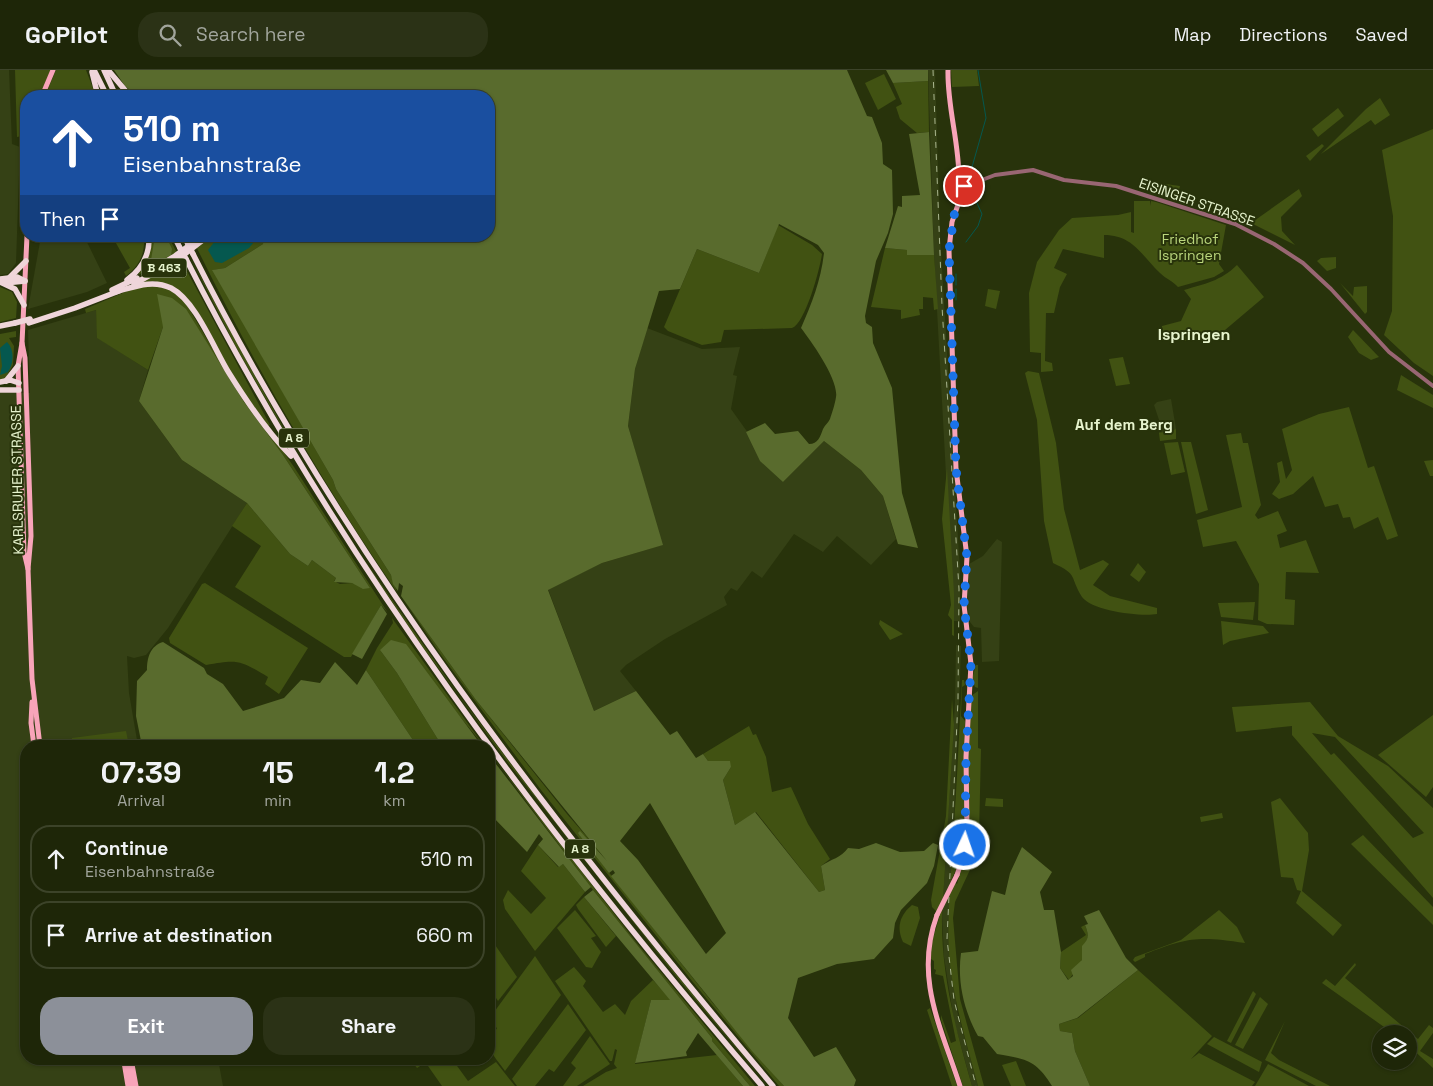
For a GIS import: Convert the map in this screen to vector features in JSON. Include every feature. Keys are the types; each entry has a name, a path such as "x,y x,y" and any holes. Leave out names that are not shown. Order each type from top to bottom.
{"highway":[{"path":"93,70 97,90"},
{"path":"93,70 104,90"},
{"path":"104,70 113,90"},
{"path":"109,71 125,90"},
{"path":"114,291 142,266 147,255 148,242"},
{"name":"A 8","path":"177,242 240,362 298,462 392,610 486,740"},
{"name":"A 8","path":"187,242 285,424 396,601 477,715 568,833 773,1086"},
{"name":"B 463","path":"114,291 168,261 194,242"},
{"name":"B 463","path":"0,328 75,308 170,264 202,242"},
{"path":"0,281 10,277 26,261"},
{"path":"10,277 25,281"},
{"path":"0,281 16,283 25,281"},
{"path":"0,281 15,289 24,305"},
{"path":"114,291 141,284 155,284 172,289 183,298 242,392 281,445 298,462"},
{"path":"3,381 18,366"},
{"path":"3,381 19,383"},
{"path":"0,390 19,390"},
{"name":"A 8","path":"495,752 630,926 762,1086"}],"main road":[{"path":"45,90 53,70"},
{"path":"948,70 949,98 960,159 961,184 966,190 958,196 949,250 956,469 967,557 964,605 971,664 966,757 967,831 964,854 957,875 937,915 927,952 927,970 932,1001 960,1086"},
{"path":"958,196 952,189 961,184"},
{"name":"KARLSRUHER STRASSE","path":"27,242 22,343 18,366 24,552 28,569"},
{"name":"KARLSRUHER STRASSE","path":"22,343 25,358 31,544 28,569 33,700 39,740"},
{"name":"KARLSRUHER STRASSE","path":"19,383 26,390"},
{"name":"KARLSRUHER STRASSE","path":"19,390 26,390"},
{"name":"KARLSRUHER STRASSE","path":"33,700 31,708 34,740"},
{"path":"127,1065 128,1086"},
{"path":"129,1065 134,1086"}],"street":[{"name":"EISINGER STRASSE","path":"974,183 995,175 1033,170 1064,180 1116,186 1229,222 1252,232 1303,263 1331,289 1389,352 1433,386"},
{"path":"961,184 974,183"},
{"path":"966,190 974,183"}],"shaded area":[{"path":"0,70 9,70 12,144 20,147 16,263 8,274 0,275"},
{"path":"114,70 847,70 867,116 872,117 882,143 883,164 892,170 893,214 888,233 876,261 865,316 866,323 872,327 873,343 892,388 902,493 918,548 898,544 883,496 861,470 824,441 783,482 760,461 746,432 765,423 775,434 798,431 809,444 815,443 830,419 836,397 836,390 829,371 801,328 816,291 824,253 818,245 779,224 759,273 697,249 680,289 659,291 635,369 628,426 663,545 602,563 548,590 594,711 636,691 670,735 677,731 696,758 703,754 708,761 730,761 731,767 723,780 735,825 755,812 819,892 825,890 821,866 839,856 848,848 859,849 876,843 900,852 924,851 933,843 938,845 934,866 927,883 901,910 895,923 893,938 874,959 837,964 798,978 788,1018 814,1057 836,1047 856,1080 854,1086 784,1086 752,1051 611,876 615,873 613,870 609,873 580,836 578,833 580,831 607,861 476,700 401,596 403,586 399,583 398,591 393,584 391,575 336,489 333,480 212,270 225,268 263,244 263,242 495,242 495,90 130,90","holes":["650,803 726,933 706,954 638,860 620,841"]},
{"path":"886,70 928,70 928,81 893,83"},
{"path":"928,70 935,70 940,234 960,572 960,621 954,621 934,255"},
{"path":"929,132 934,255 907,255 907,250 885,248 898,206 902,207 902,196 920,195 909,134"},
{"path":"40,242 87,242 107,283 87,292 28,309"},
{"path":"154,242 169,242 172,249 171,255 150,266"},
{"path":"157,294 172,298 186,309 244,402 283,455 370,588 363,589 352,583 334,582 336,578 312,560 308,566 290,554 247,503 182,460 139,401 163,327"},
{"path":"96,310 98,338 148,370 139,401 182,460 247,503 168,628 146,655 134,658 127,656 129,693 137,740 20,740 20,1065 219,1065 223,1086 0,1086 0,393 30,393 28,330"},
{"path":"647,328 702,349 740,347 733,375 737,376 731,409 783,482 824,441 861,470 883,496 896,539 871,565 837,536 823,552 794,534 762,578 752,571 737,591 731,588 724,597 727,605 665,639 626,665 620,671 636,691 594,711 548,589 602,563 662,545 628,426 635,369"},
{"path":"1171,399 1176,429 1159,433 1159,420 1154,405 1157,402"},
{"path":"997,539 1002,542 999,661 982,662 981,628 974,627 970,622 966,599 969,564 983,556"},
{"path":"381,605 387,614 362,659 352,654"},
{"path":"391,640 406,644 478,740 438,740 397,673 380,650"},
{"path":"163,642 204,668 207,674 223,684 243,711 284,698 301,680 320,683 335,662 357,685 366,670 413,740 141,740 136,716 137,681 147,670 152,649"},
{"path":"956,645 961,646 949,937 957,1010 978,1086 972,1086 954,1021 944,957 942,916 955,702"},
{"path":"495,763 591,887 585,892 563,864 559,867 538,845 543,839 539,834 527,852 495,819"},
{"path":"1022,847 1052,872 1040,892 1044,910 1054,910 1061,952 1060,968 1068,980 1073,976 1071,970 1082,960 1082,946 1088,937 1085,925 1088,924 1084,916 1099,910 1126,958 1138,970 1077,1018 1059,1024 1060,1031 1072,1033 1075,1051 1090,1086 1052,1086 1041,1071 1029,1062 1016,1057 997,1054 983,1037 978,1036 965,1006 960,975 961,953 978,951 992,891 1005,895 1010,873"},
{"path":"593,890 712,1038 712,1041 750,1086 743,1086 698,1033 686,1052 687,1056 635,1063 651,1000 670,1000 584,897"}],"green space":[{"path":"15,70 51,70 42,90 20,90 20,136 17,137"},
{"path":"56,70 86,70 94,90 48,90"},
{"path":"951,70 977,70 979,86 952,87"},
{"path":"884,74 896,99 878,110 865,83"},
{"path":"928,81 929,132 917,133 900,119 896,107 902,104 893,83"},
{"path":"1380,98 1390,115 1375,125 1371,120 1321,154 1366,109"},
{"path":"1338,108 1344,116 1318,137 1312,129"},
{"path":"1433,129 1433,376 1414,363 1384,335 1392,311 1393,216 1382,150"},
{"path":"1322,144 1324,146 1310,161 1306,156"},
{"path":"1158,183 1180,186 1176,201 1164,196 1175,199 1177,189"},
{"path":"1299,189 1302,196 1281,217 1282,231 1295,245 1251,223"},
{"name":"Friedhof Ispringen","path":"1134,201 1150,201 1150,206 1151,201 1156,202 1226,225 1219,264 1224,271 1214,277 1178,287 1160,273 1136,247 1122,238 1104,235 1104,258 1063,249 1054,268 1067,274 1060,287 1054,313 1046,313 1045,361 1052,363 1053,371 1041,372 1041,353 1030,352 1029,293 1037,262 1059,230 1072,218 1118,215 1131,212 1131,232 1134,233"},
{"path":"778,225 812,245 822,254 807,307 797,324 792,328 724,330 721,342 702,345 668,331 664,327 697,249 759,273"},
{"path":"115,242 144,242 141,259 126,276 124,272 130,268"},
{"path":"149,242 171,242 270,425 268,426 243,392 187,299 155,281 144,282 144,272 138,275 144,265"},
{"path":"194,242 198,242 198,247 203,242 263,242 263,244 225,268 213,270 333,480 336,489 391,575 397,592 340,506 287,418"},
{"path":"885,248 907,250 907,255 934,255 938,309 934,310 933,298 923,297 923,309 919,309 920,315 901,319 901,310 871,307"},
{"path":"1336,257 1336,268 1327,271 1317,261 1321,258"},
{"path":"191,259 296,451 237,349"},
{"path":"1237,265 1264,297 1212,341 1162,341 1162,326 1181,321 1191,299 1184,290 1205,284 1225,275"},
{"path":"1340,283 1353,296 1354,287 1367,286 1367,312 1365,314"},
{"path":"151,285 169,289 184,300 218,358 294,467 388,613 381,605 351,657 344,657 235,587 261,546 232,526 247,503 290,554 308,566 312,560 336,578 334,581 340,584 352,583 370,588 283,455 244,402 195,325 163,327 148,370 97,338 96,310 86,313 85,309 132,289"},
{"path":"0,287 12,292 17,302 16,318 0,322"},
{"path":"988,289 1000,291 996,309 985,306"},
{"path":"1353,330 1379,357 1371,360 1359,353 1348,337"},
{"path":"16,331 16,337 9,338 14,346 13,365 5,379 0,380 0,334"},
{"path":"1123,357 1130,384 1116,386 1109,359"},
{"path":"1028,371 1039,373 1056,443 1064,509 1080,570 1103,560 1109,564 1093,585 1110,596 1157,608 1157,614 1117,612 1087,602 1082,597 1070,573 1053,563 1044,521 1037,420 1025,373"},
{"path":"1401,375 1433,395 1433,408 1397,390"},
{"path":"1349,407 1368,468 1374,466 1398,536 1387,540 1378,517 1354,529 1350,517 1343,518 1338,504 1325,507 1313,476 1293,494 1279,499 1272,494 1280,482 1277,463 1282,461 1286,479 1292,470 1282,429 1319,414"},
{"path":"1176,429 1176,439 1160,441 1159,433"},
{"path":"1241,433 1243,443 1248,443 1261,505 1255,515 1258,519 1278,511 1287,531 1277,535 1280,548 1306,540 1319,573 1286,572 1285,599 1295,600 1294,625 1267,624 1258,620 1259,584 1236,541 1203,547 1197,520 1242,507 1226,435"},
{"path":"1178,442 1185,472 1171,475 1164,443"},
{"path":"1181,442 1191,442 1208,510 1196,514"},
{"path":"1433,460 1433,476 1430,476 1424,461"},
{"path":"947,468 954,594 954,636 952,635 952,620 948,615 951,605 942,519"},
{"path":"356,548 457,693 493,740 491,740 420,643"},
{"path":"1138,563 1146,572 1139,582 1130,575"},
{"path":"205,583 308,648 279,694 265,684 268,677 245,664 225,662 206,665 170,643 169,638 202,584"},
{"path":"401,596 476,700 567,814 608,861 580,832 580,836 712,1002 784,1086 779,1086 692,981 541,790 441,655"},
{"path":"1255,602 1253,620 1221,617 1218,603"},
{"path":"392,618 480,740 452,707 380,650 397,673 438,740 413,740 366,670 393,623"},
{"path":"880,620 903,634 890,640 879,624"},
{"path":"1221,621 1263,626 1269,633 1230,641 1223,645"},
{"path":"976,665 978,665 978,688 975,687 972,679"},
{"path":"962,680 964,680 965,685 962,687 961,716 965,721 964,838 958,866 951,880 957,884 963,864 971,696 978,691 978,748 981,749 979,836 975,859 955,902 953,918 960,999 984,1086 978,1086 962,1025 952,980 948,933"},
{"path":"952,699 954,725 942,938 951,1002 972,1086 963,1086 941,1020 941,1015 951,1043 956,1041 943,976 935,974 934,961 931,959 931,945 940,915 932,907 931,900 946,816"},
{"path":"1310,702 1338,736 1388,766 1433,808 1433,898 1292,735 1292,726 1236,732 1232,707","holes":["1312,733 1335,737 1424,833 1413,838 1334,753 1331,755"]},
{"path":"1433,715 1433,787 1426,797 1378,755"},
{"path":"749,726 753,735 756,734 766,757 772,792 791,787 808,824 830,859 821,866 825,890 819,892 756,812 735,825 723,780 731,767 708,761 703,754"},
{"path":"126,731 128,740 72,740 72,738"},
{"path":"495,743 656,950 768,1086 679,980 509,764"},
{"path":"495,760 636,942 755,1086 750,1086 712,1041 712,1038 593,890"},
{"path":"986,798 1003,799 1003,807 985,806"},
{"path":"1280,798 1308,833 1309,850 1302,891 1342,925 1333,936 1296,903 1301,891 1297,890 1293,878 1281,877 1271,802"},
{"path":"1222,813 1223,818 1201,822 1200,817"},
{"path":"1363,835 1433,907 1433,925 1351,844"},
{"path":"538,845 558,867 563,864 585,892 535,951 505,909 503,900 508,890 531,914 546,898 521,871"},
{"path":"584,897 616,936 606,947 576,905"},
{"path":"912,905 918,907 920,918 911,946 903,942 900,922"},
{"path":"575,910 596,936 591,938 601,952 592,968 586,967 557,928"},
{"path":"1219,910 1237,927 1245,943 1216,939 1183,941 1145,954 1145,957 1135,962 1133,960 1135,957 1181,940"},
{"path":"1085,925 1088,937 1082,947 1082,960 1069,980 1060,968 1061,952 1086,935 1081,927"},
{"path":"495,945 517,977 498,1001 495,996"},
{"path":"535,956 561,995 505,1071 495,1058 495,1032 497,1028 495,1026 495,1011"},
{"path":"1355,963 1356,965 1345,978 1401,1025 1381,1025 1322,983 1326,979 1335,986"},
{"path":"574,967 586,981 583,986 603,1012 615,1004 625,1015 631,1001 653,980 671,1000 651,1000 635,1064 717,1055 743,1086 583,1086 606,1072 617,1068 614,1064 617,1050 615,1049 612,1061 610,1061 555,981"},
{"path":"1138,970 1212,1036 1191,1059 1199,1053 1255,1082 1252,1086 1090,1086 1075,1051 1072,1033 1060,1031 1059,1024 1078,1018"},
{"path":"1253,991 1256,994 1231,1043 1227,1041"},
{"path":"1260,997 1268,1004 1243,1049 1235,1045"},
{"path":"568,1004 586,1030 554,1072 549,1069 535,1086 517,1086 512,1079"},
{"path":"930,1008 957,1086 952,1086 927,1010"},
{"path":"1285,1021 1271,1053 1279,1060 1330,1086 1316,1086 1265,1060"},
{"path":"1429,1025 1433,1028 1433,1033 1420,1051 1433,1059 1433,1068 1417,1053 1417,1038"},
{"path":"590,1036 610,1064 577,1086 563,1086 576,1068 571,1063"},
{"path":"1214,1037 1262,1062 1259,1072 1207,1044"},
{"path":"1016,1061 1026,1086 1011,1086 1002,1065"},
{"path":"496,1062 515,1086 442,1086 428,1066 456,1065 468,1081 492,1065 495,1065"},
{"path":"1268,1064 1309,1086 1255,1086"}],"water":[{"path":"214,242 254,242 249,248 222,263 215,262 208,250"},
{"path":"7,342 12,353 12,362 7,373 5,371 6,373 0,375 2,366 0,348"}],"waterway":[{"path":"967,175 972,167 986,118 978,70"},
{"path":"966,195 976,201 982,214 978,226 966,242"},
{"path":"956,274 956,285"},
{"path":"956,289 956,300"}],"railway":[{"path":"933,70 942,306 959,589 958,700 947,939 954,1000 976,1086"}],"district":[{"name":"Ispringen","path":"1194,334"},
{"name":"Auf dem Berg","path":"1124,425"}],"route":[{"path":"964,186 965,193 960,196 952,222 949,250 956,469 967,557 964,605 971,664 966,757 967,831 965,845"}]}
